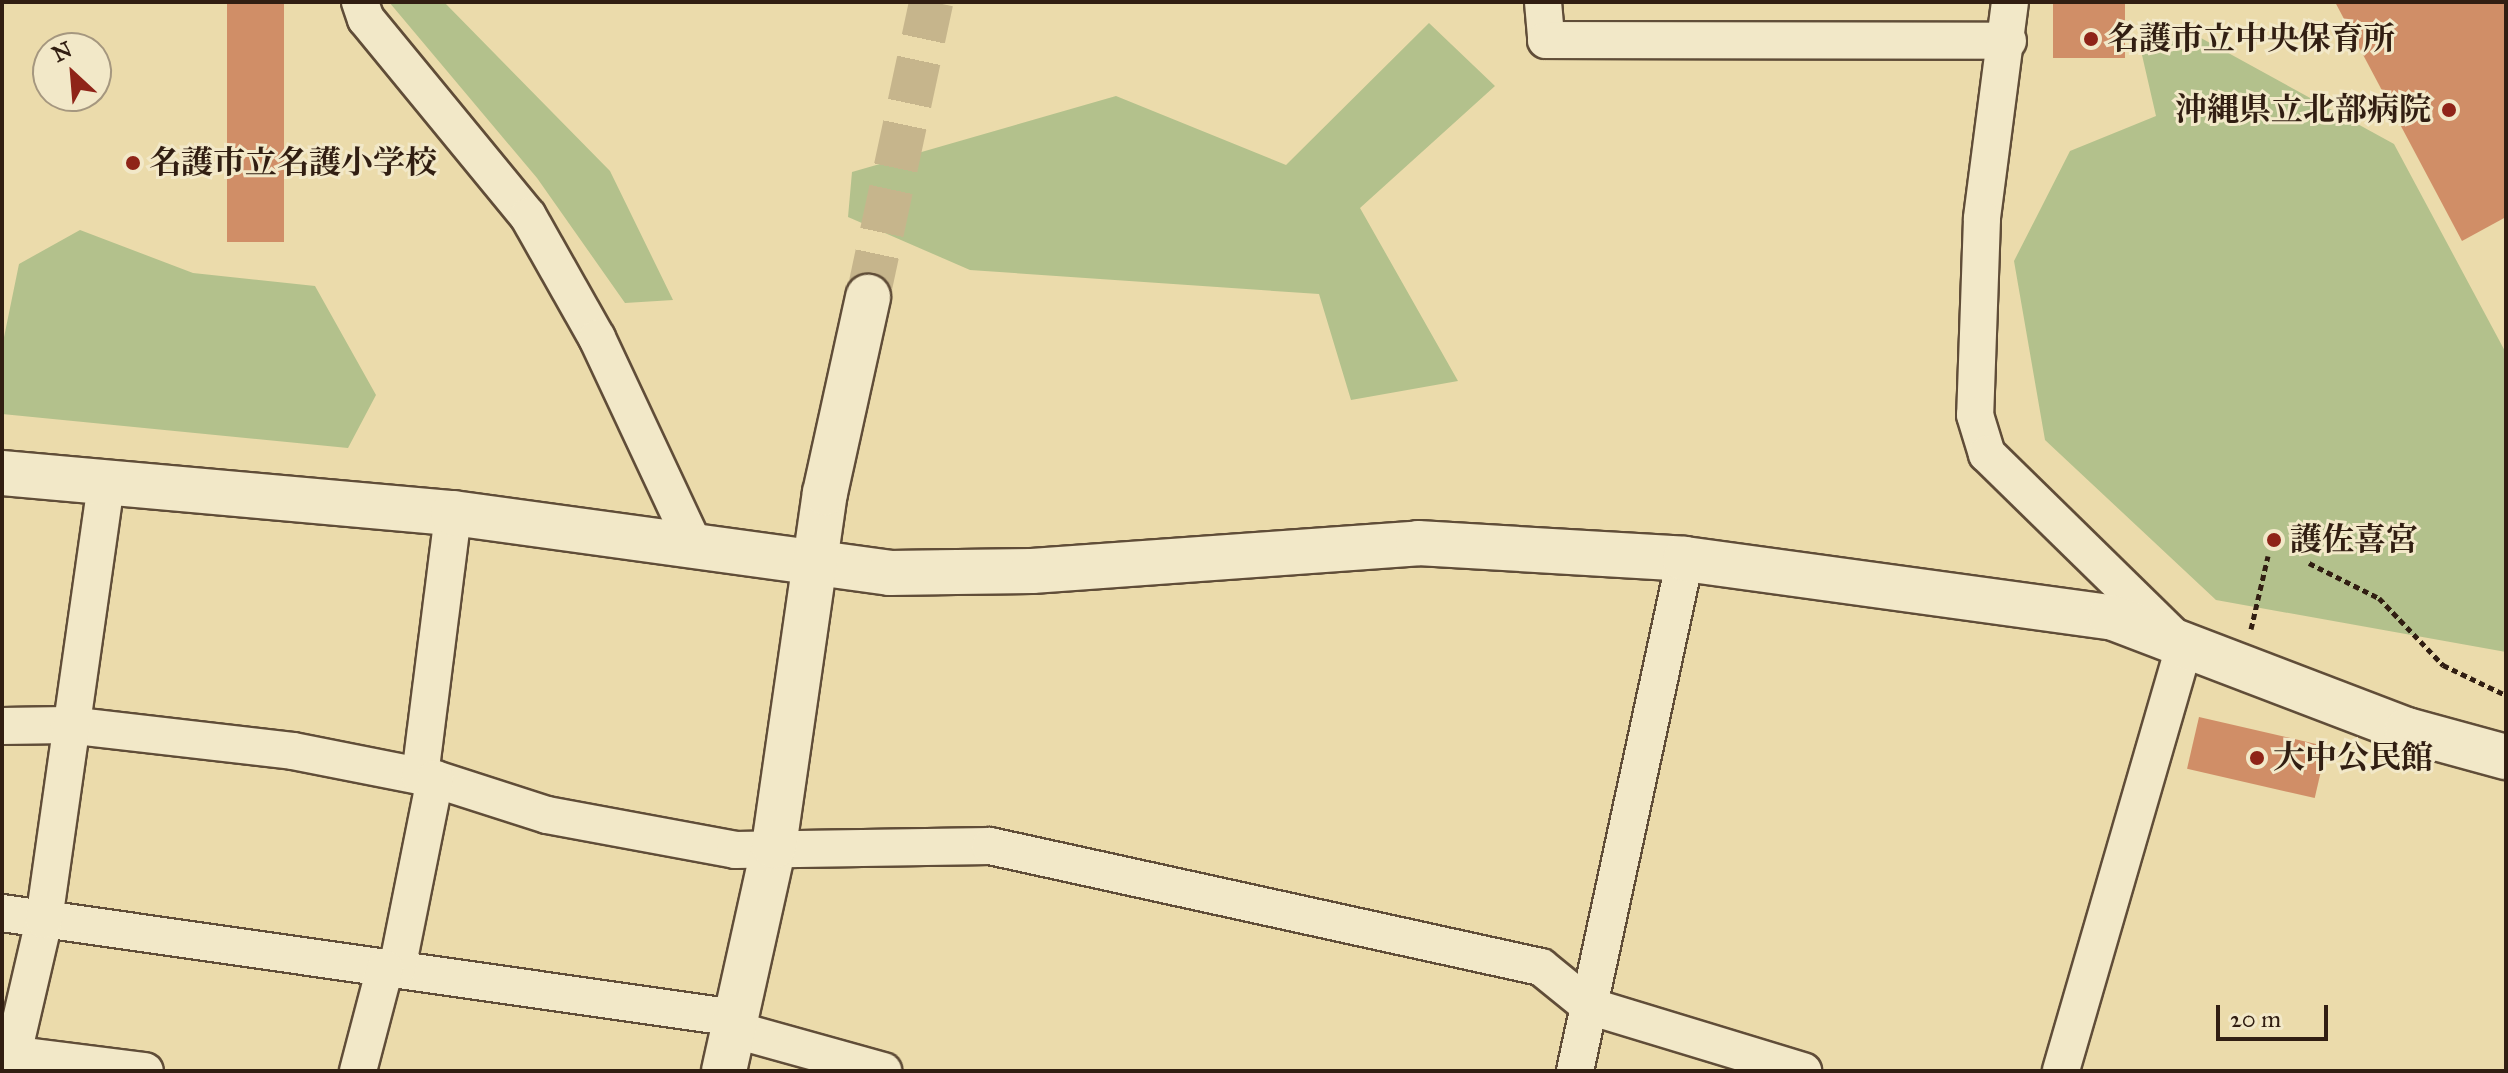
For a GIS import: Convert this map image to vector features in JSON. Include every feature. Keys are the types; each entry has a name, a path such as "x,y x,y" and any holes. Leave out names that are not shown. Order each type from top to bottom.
{"street":[{"path":"360,2 366,19 528,216 597,338 694,545"},
{"path":"1543,2 1546,40 2008,41"},
{"path":"2010,2 2008,41 1982,219 1975,415 1987,454 2184,647"},
{"path":"730,1039 774,846 819,564 825,493 868,297"},
{"path":"2,473 453,513 890,573 1032,571 1418,543 1685,559 2045,603 2111,617 2407,730 2506,757"},
{"path":"106,484 68,725 44,920 8,1059 145,1071"},
{"path":"358,1071 391,968 427,778 453,513"},
{"path":"1575,1071 1685,559"},
{"path":"2061,1071 2184,647"},
{"path":"2,726 68,725 293,751 427,778 547,815 735,850 774,846 990,846 1541,967 1589,1006 1803,1071"},
{"path":"2,913 391,968 883,1071"}],"path":[{"path":"2247,646 2268,556"},
{"path":"2309,563 2379,598 2443,665 2506,695"}],"green space":[{"path":"389,2 444,2 610,171 673,300 625,303 537,178"},
{"path":"1429,23 1495,86 1360,208 1458,381 1351,400 1319,294 970,270 848,217 852,172 1116,96 1286,165"},
{"path":"2201,38 2394,144 2506,353 2506,652 2216,600 2045,440 2014,261 2070,151 2156,116 2139,42"},
{"path":"80,230 193,273 315,286 376,395 348,448 2,414 2,347 19,264"}],"building":[{"path":"227,2 284,2 284,242 227,242"},
{"name":"名護市立中央保育所","path":"2053,2 2125,2 2125,58 2053,58"},
{"name":"沖縄県立北部病院","path":"2335,2 2506,2 2506,217 2462,241"},
{"name":"大中公民館","path":"2199,717 2327,746 2315,798 2187,769"}],"tunnel":[{"path":"868,297 931,2"}],"place":[{"name":"名護市立中央保育所","path":"2091,39"},
{"name":"沖縄県立北部病院","path":"2449,110"},
{"name":"名護市立名護小学校","path":"133,163"},
{"name":"護佐喜宮","path":"2274,540"},
{"name":"大中公民館","path":"2257,758"}]}
